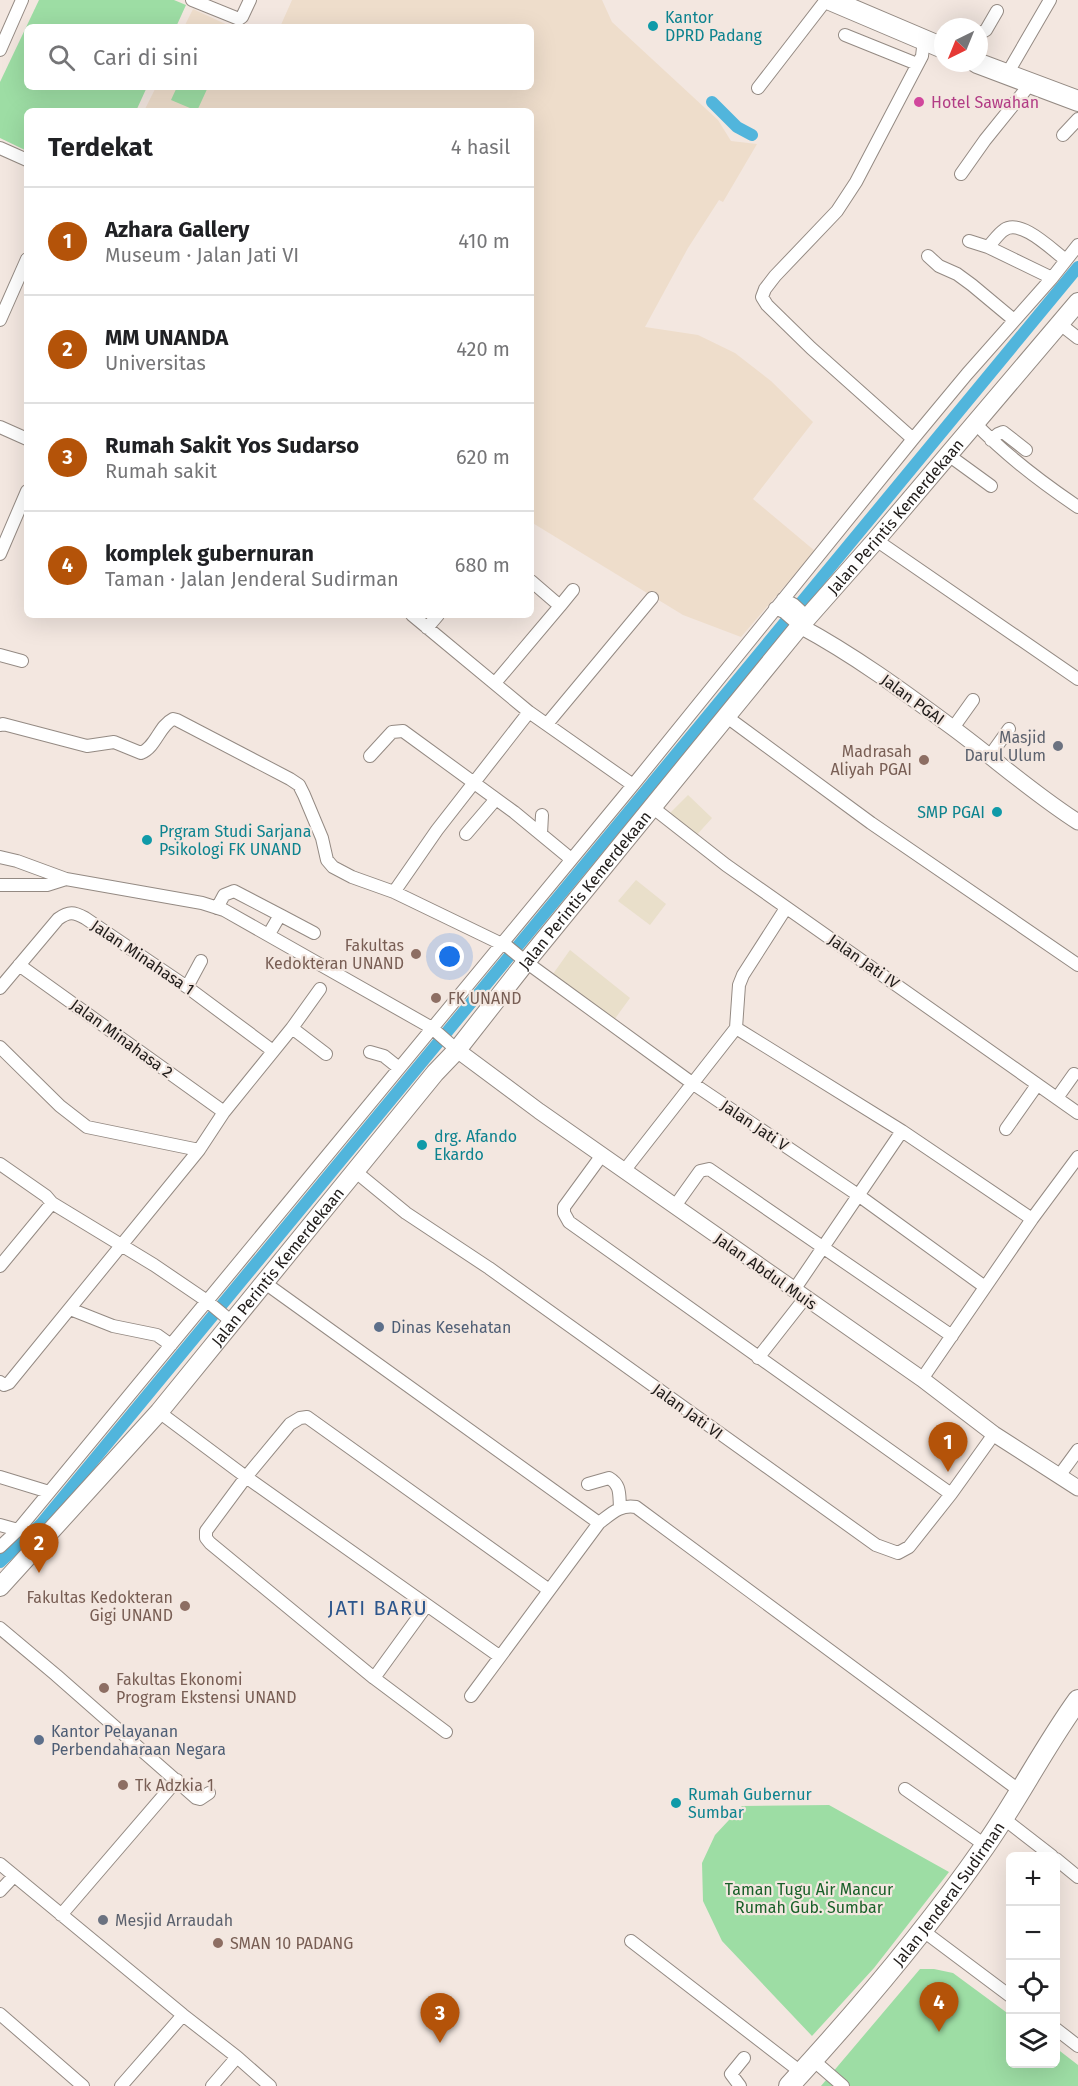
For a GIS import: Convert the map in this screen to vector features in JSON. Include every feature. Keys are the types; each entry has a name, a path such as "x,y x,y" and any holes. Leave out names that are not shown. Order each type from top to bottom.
{"main road":[{"path":"833,1 934,44"},
{"path":"988,67 1078,101"},
{"name":"Jalan Perintis Kemerdekaan","path":"0,1587 159,1412 229,1319 265,1283 356,1172 523,959 727,717 792,613 876,540 1078,302"},
{"name":"Jalan Jenderal Sudirman","path":"801,2073 886,1977 922,1930 985,1845 1078,1700"}],"street":[{"path":"0,50 22,0"},
{"path":"192,0 239,20 250,0"},
{"path":"1006,74 1050,0"},
{"path":"758,88 833,1"},
{"path":"988,27 997,11"},
{"path":"845,35 917,64"},
{"path":"913,439 811,348 767,305 762,297 765,289 784,265 837,211 856,182 923,52 924,40"},
{"path":"961,174 1031,83"},
{"path":"1063,135 1078,119"},
{"path":"0,148 24,159"},
{"path":"988,248 1005,230 1012,226 1019,227 1066,260"},
{"path":"969,241 1052,278"},
{"path":"0,1547 18,1530 209,1302 399,1068 505,945 571,859 633,785 792,613 913,439 1078,245"},
{"path":"928,256 944,269 957,274 972,285 1014,320"},
{"path":"0,320 24,266"},
{"path":"1060,324 1078,338"},
{"path":"974,422 992,440 1078,507"},
{"path":"0,427 24,438"},
{"path":"992,440 1003,432 1026,450"},
{"path":"947,454 991,486"},
{"path":"0,554 23,507"},
{"path":"876,540 1078,680"},
{"path":"534,584 560,606"},
{"path":"495,683 573,591"},
{"path":"547,724 652,598"},
{"name":"Jalan PGAI","path":"792,613 865,663 1078,822"},
{"path":"415,618 529,712 633,785"},
{"path":"427,628 435,618"},
{"path":"0,655 22,661"},
{"path":"953,728 973,700"},
{"path":"394,892 437,830 529,712"},
{"path":"727,717 871,823 1078,965"},
{"name":"Jalan Jati V","path":"0,725 87,746 114,742 141,753 149,748 168,722 173,719 299,785 322,838 327,860 333,867 352,877 394,892 505,945 692,1083 858,1195 985,1287"},
{"path":"989,757 1009,729"},
{"path":"370,756 392,732 403,731 496,799 571,859"},
{"path":"466,834 496,799"},
{"name":"Jalan Jati IV","path":"652,807 726,866 839,943 1078,1113"},
{"path":"541,834 542,815"},
{"path":"0,857 66,879 202,903 218,908 269,934 434,1029 454,1046"},
{"path":"0,885 47,885 66,879"},
{"path":"218,908 224,895 234,891 314,933"},
{"path":"624,1171 736,1028 739,986 743,975 786,908"},
{"name":"Jalan Minahasa 1","path":"19,965 58,919 66,913 74,912 187,987 273,1051"},
{"path":"269,934 280,915"},
{"path":"187,987 201,961"},
{"path":"0,988 19,965"},
{"name":"Jalan Minahasa 2","path":"19,965 224,1112"},
{"path":"0,1382 9,1383 70,1309 199,1150 224,1112 292,1028 320,989"},
{"path":"292,1028 326,1054"},
{"path":"736,1028 903,1131 1032,1219"},
{"name":"Jalan Abdul Muis","path":"454,1046 539,1111 922,1379 994,1434 1078,1488"},
{"path":"0,1047 60,1106 87,1128 199,1150"},
{"path":"370,1052 384,1056 399,1068"},
{"path":"1057,1098 1074,1074"},
{"path":"1006,1129 1037,1085"},
{"path":"759,1358 799,1294 822,1247 903,1131"},
{"path":"602,1155 564,1207 565,1217 951,1494"},
{"path":"922,1379 1032,1219 1078,1157"},
{"path":"0,1164 46,1196 52,1203 209,1302 229,1319"},
{"path":"675,1206 700,1171 709,1169 952,1336"},
{"name":"Jalan Jati VI","path":"356,1172 406,1213 489,1268 876,1545 898,1553 909,1547 994,1434"},
{"path":"1,1264 52,1203"},
{"path":"265,1283 599,1523"},
{"path":"70,1309 113,1326 157,1335 171,1345"},
{"path":"159,1412 246,1477 499,1656"},
{"path":"446,1732 374,1678 206,1538 206,1531 246,1477 290,1424 307,1417 549,1590"},
{"path":"1059,1476 1078,1450"},
{"path":"0,1477 49,1492"},
{"path":"588,1484 609,1478 615,1481 619,1487 620,1507"},
{"path":"471,1696 599,1523 620,1507 636,1507 1020,1791"},
{"path":"0,1525 18,1530"},
{"path":"374,1678 427,1605"},
{"path":"0,1628 196,1798 200,1799 209,1793"},
{"path":"61,1915 177,1780"},
{"path":"904,1789 985,1845"},
{"path":"1003,1818 1046,1852"},
{"path":"1060,1862 1078,1877"},
{"path":"0,1864 270,2086"},
{"path":"0,1891 14,1876"},
{"path":"922,1930 1006,1992"},
{"path":"631,1941 801,2073 843,2086"},
{"path":"0,2014 83,2086"},
{"path":"121,2086 183,2015"},
{"path":"1060,2032 1078,2046"},
{"path":"212,2086 237,2057"},
{"path":"740,2086 731,2074 744,2058"}],"shaded area":[{"path":"292,0 602,0 612,22 718,120 731,141 757,144 723,202 719,200 688,248 645,327 698,335 735,353 771,381 813,422 753,499 815,551 741,637 683,615 534,524 534,108 146,108 154,90 534,90 534,24 281,24"},
{"path":"193,9 226,24 186,24"},
{"path":"688,795 712,818 694,838 670,813"},
{"path":"636,880 666,904 650,925 618,901"},
{"path":"570,950 630,998 614,1020 553,974"}],"green space":[{"path":"39,0 174,0 186,5 177,24 28,24"},
{"path":"24,32 24,90 146,90 137,108 24,108 24,150 0,138 0,82"},
{"path":"176,90 207,90 198,108 190,108 171,100"},
{"name":"Taman Tugu Air Mancur Rumah Gub. Sumbar","path":"829,1805 949,1872 874,1968 812,2036 722,1941 703,1901 702,1863 715,1835 742,1806"},
{"path":"920,1969 953,1973 1006,2012 1006,2068 1060,2068 1060,2051 1078,2065 1078,2086 821,2086"}],"waterway":[{"path":"712,102 737,127 752,135"},
{"path":"0,1562 41,1524 1078,267"}],"place":[{"name":"Kantor DPRD Padang","path":"653,26"},
{"name":"Hotel Sawahan","path":"919,102"},
{"name":"Masjid Darul Ulum","path":"1058,746"},
{"name":"Madrasah Aliyah PGAI","path":"924,760"},
{"name":"SMP PGAI","path":"997,812"},
{"name":"Prgram Studi Sarjana Psikologi FK UNAND","path":"147,840"},
{"name":"Fakultas Kedokteran UNAND","path":"416,954"},
{"name":"FK UNAND","path":"436,998"},
{"name":"drg. Afando Ekardo","path":"422,1145"},
{"name":"Dinas Kesehatan","path":"379,1327"},
{"name":"Azhara Gallery","path":"948,1472"},
{"name":"MM UNANDA","path":"39,1573"},
{"name":"Fakultas Kedokteran Gigi UNAND","path":"185,1606"},
{"name":"Fakultas Ekonomi Program Ekstensi UNAND","path":"104,1688"},
{"name":"Kantor Pelayanan Perbendaharaan Negara","path":"39,1740"},
{"name":"Tk Adzkia 1","path":"123,1785"},
{"name":"Rumah Gubernur Sumbar","path":"676,1803"},
{"name":"Mesjid Arraudah","path":"103,1920"},
{"name":"SMAN 10 PADANG","path":"218,1943"},
{"name":"komplek gubernuran","path":"939,2032"},
{"name":"Rumah Sakit Yos Sudarso","path":"440,2043"}],"district":[{"name":"JATI BARU","path":"378,1608"}]}
